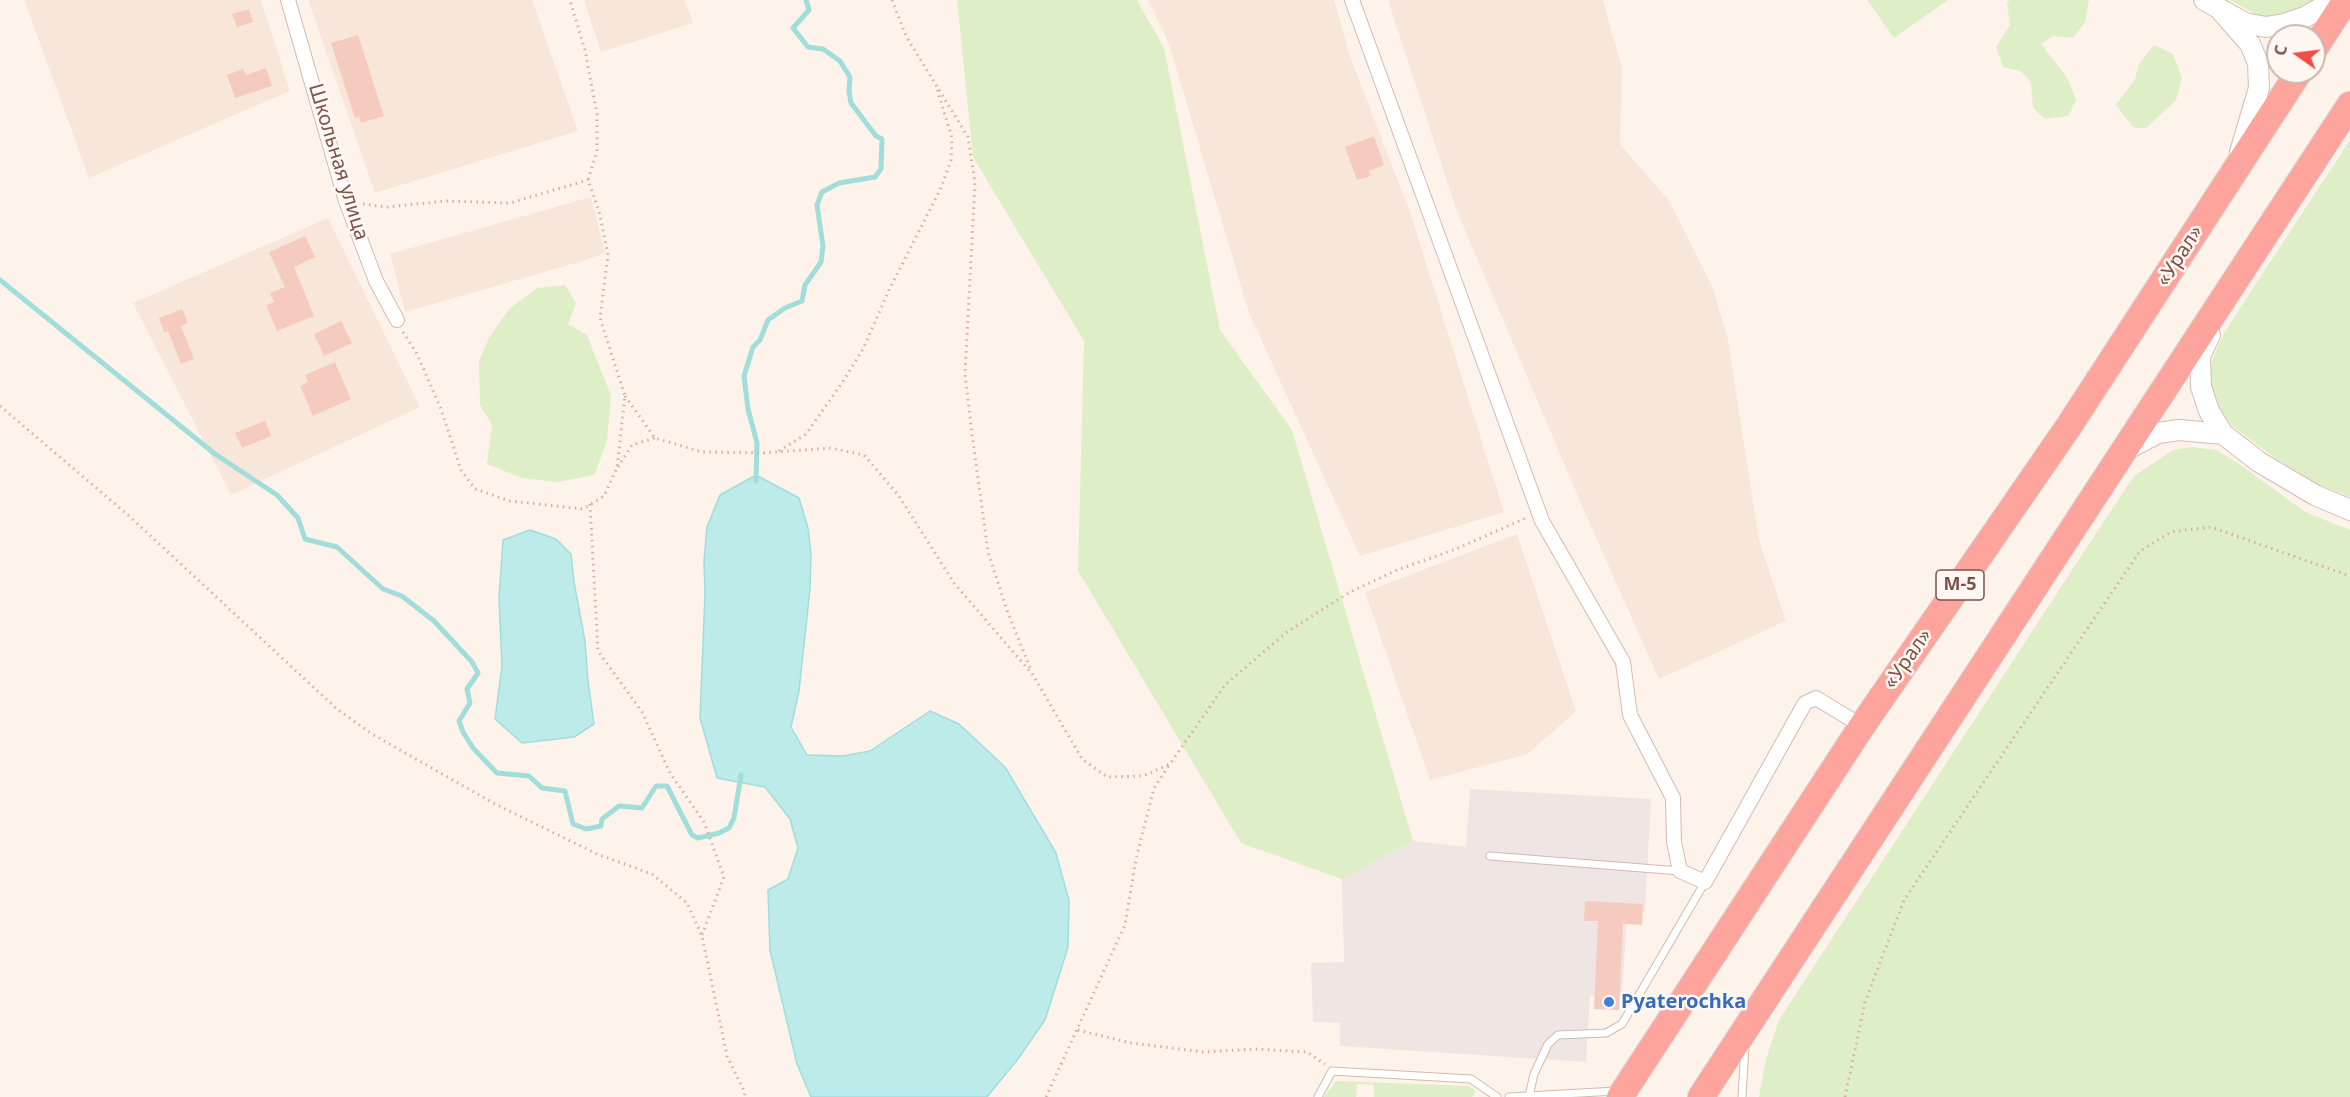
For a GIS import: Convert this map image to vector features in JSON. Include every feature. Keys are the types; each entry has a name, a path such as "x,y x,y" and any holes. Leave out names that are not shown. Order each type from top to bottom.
{"highway":[{"path":"2326,31 2346,0"},
{"name":"«Урал»","path":"1622,1094 1862,726 2069,426 2291,84"},
{"path":"1701,1097 2350,105"}],"main road":[{"path":"2204,0 2221,12 2245,23 2266,27 2305,17 2334,0"},
{"path":"2221,12 2250,44 2258,63 2259,88 2234,172"},
{"path":"2230,290 2200,357 2201,387 2209,411 2223,434 2259,462 2314,495 2350,510"},
{"path":"2124,451 2158,433 2180,430 2223,434"}],"street":[{"name":"Школьная улица","path":"288,0 346,201 376,281 397,320"},
{"path":"1352,0 1539,513 1623,662 1630,715 1673,798 1674,842 1680,871 1705,882 1805,703 1816,698 1862,726"}],"lane":[{"path":"1490,856 1680,871"},
{"path":"1529,1096 1538,1064 1548,1044 1558,1035 1606,1034 1622,1024 1705,882"},
{"path":"1742,1097 1746,1029"},
{"path":"1318,1097 1332,1071 1471,1079 1497,1097"},
{"path":"1509,1097 1622,1094"}],"path":[{"path":"570,0 585,50 597,114 597,151 588,180 599,211 608,255 600,318 625,396 655,438"},
{"path":"892,0 906,36 968,137 975,183 965,374 988,552 1008,613 1033,675 1082,759 1107,777 1143,776 1170,764"},
{"path":"777,452 806,434 842,383 863,349 889,290 941,188 951,160 952,138 936,84"},
{"path":"346,201 387,207 446,201 510,203 588,180"},
{"path":"397,320 441,409 461,470 476,489 510,501 584,509 604,496 617,468 632,446 655,438 702,452 763,453 831,448 864,455 899,496 954,583 1033,675"},
{"path":"617,468 625,396"},
{"path":"0,406 128,515 337,709 372,735 495,804 597,854 651,874 687,903 702,936 727,1056 745,1093 744,1097"},
{"path":"590,504 598,651 642,712 670,773 705,824 724,877 702,936"},
{"path":"1046,1097 1125,925 1136,859 1154,788 1225,685 1287,632 1350,592 1539,513"},
{"path":"1845,1097 1865,1002 1904,900 2140,551 2171,532 2211,527 2350,576"},
{"path":"1078,1030 1131,1043 1195,1051 1255,1049 1307,1052 1337,1072"}],"shaded area":[{"path":"24,0 261,0 290,91 89,178"},
{"path":"308,0 532,0 578,131 375,193"},
{"path":"584,0 685,0 693,23 601,52"},
{"path":"1148,0 1334,0 1351,59 1411,215 1504,512 1360,556 1249,313 1169,44"},
{"path":"1388,0 1603,0 1622,68 1620,144 1670,202 1713,288 1728,340 1759,540 1786,621 1659,679 1585,513 1456,209"},
{"path":"591,197 605,253 405,312 390,254"},
{"path":"328,218 420,407 231,495 133,303"},
{"path":"1517,534 1576,711 1528,754 1430,780 1365,592"},
{"path":"1470,789 1651,799 1645,912 1627,912 1622,997 1590,996 1586,1062 1340,1046 1340,1023 1313,1022 1311,963 1344,962 1342,879 1413,841 1466,847"}],"green space":[{"path":"957,0 1137,0 1164,48 1220,330 1292,430 1413,841 1342,879 1241,843 1078,571 1084,341 973,157"},
{"path":"1867,0 1948,0 1894,38"},
{"path":"2010,0 2089,0 2085,22 2073,38 2053,36 2041,44 2068,79 2076,100 2068,116 2045,119 2033,108 2031,82 2021,71 2003,67 1996,47 2010,25 2007,3"},
{"path":"2230,0 2316,0 2308,6 2282,16 2259,16"},
{"path":"2154,45 2173,54 2182,78 2176,100 2145,129 2133,127 2116,105 2135,79 2139,64"},
{"path":"2350,140 2350,497 2317,484 2275,458 2231,425 2219,409 2209,385 2212,360 2225,331"},
{"path":"565,285 576,303 568,324 587,335 611,396 607,441 594,475 558,482 522,478 487,464 492,425 480,405 479,361 489,338 509,309 537,288"},
{"path":"2191,447 2216,450 2238,463 2305,512 2350,530 2350,1097 1759,1097 1766,1059 1779,1020 2104,521 2134,476 2173,450"},
{"path":"1336,1081 1468,1086 1474,1089 1475,1093 1472,1097 1374,1097 1374,1085 1357,1084 1356,1097 1324,1097"}],"water":[{"path":"756,475 799,498 808,528 811,553 810,589 799,691 791,727 807,755 843,756 870,751 930,711 959,724 1005,767 1056,853 1069,901 1068,947 1045,1020 1018,1059 987,1097 811,1097 797,1064 770,950 768,890 788,879 798,848 790,819 765,787 717,778 700,718 707,527 720,495"},
{"path":"530,530 556,539 571,554 585,641 594,724 574,737 522,743 495,719 502,666 499,598 503,540"}],"building":[{"path":"249,9 253,22 237,27 232,14"},
{"path":"358,35 384,116 361,123 359,117 355,118 331,43"},
{"path":"266,68 272,86 235,98 227,75 243,69 246,75"},
{"path":"1374,136 1384,165 1369,171 1371,176 1357,180 1345,147"},
{"path":"305,236 315,257 294,267 314,316 277,331 266,305 274,302 270,293 285,287 269,252"},
{"path":"182,309 188,323 181,326 194,359 181,364 168,331 164,333 159,318"},
{"path":"341,321 352,343 324,356 314,334"},
{"path":"335,362 351,399 313,416 300,386 308,382 305,375"},
{"path":"265,421 271,436 242,448 235,433"},
{"path":"1585,901 1643,904 1642,925 1623,924 1619,1010 1594,1009 1598,921 1584,921"}],"waterway":[{"path":"756,481 757,443 748,409 744,376 753,347 760,340 768,320 785,308 802,301 805,285 821,262 823,246 817,205 822,192 839,183 875,177 881,169 882,139 876,136 851,103 850,77 840,61 823,49 808,47 793,28 809,10 806,0"},
{"path":"0,280 215,454 277,495 298,518 305,539 337,547 383,589 402,596 434,621 472,662 478,673 467,689 470,703 459,721 473,748 497,773 529,776 542,788 565,791 573,824 586,829 601,826 602,819 619,806 642,808 656,786 667,786 692,835 698,838 719,833 729,828 734,818 741,775"}],"place":[{"name":"Pyaterochka","path":"1609,1002"}]}
